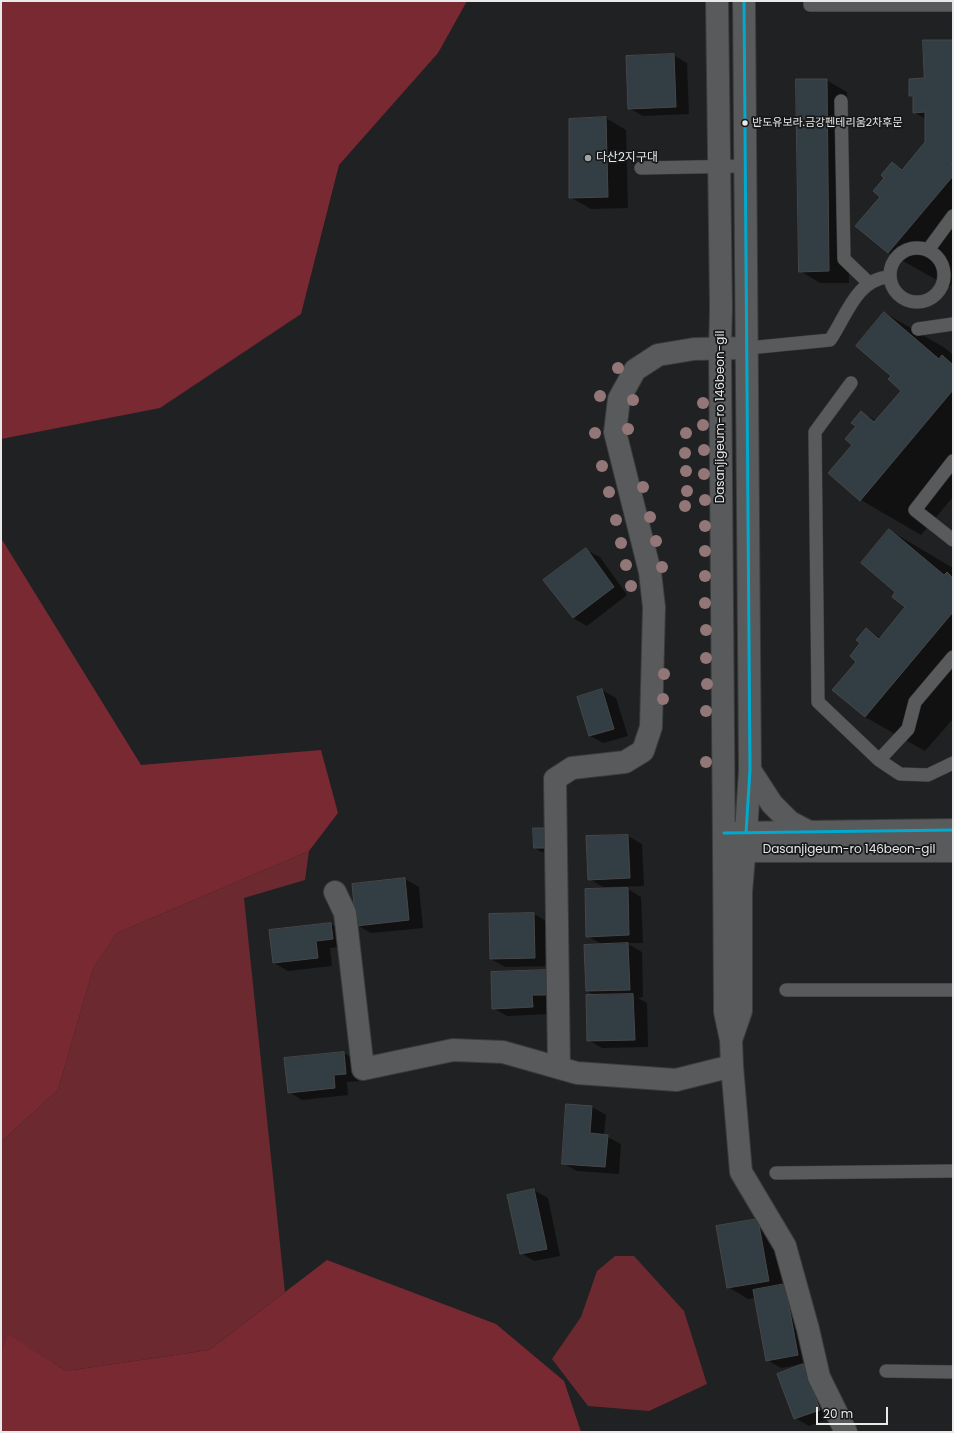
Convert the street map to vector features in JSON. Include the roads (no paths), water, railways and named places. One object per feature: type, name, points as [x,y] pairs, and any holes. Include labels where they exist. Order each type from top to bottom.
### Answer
[{"type":"street","name":"Dasanjigeum-ro 146beon-gil","points":[[717,1],[721,309],[724,1012],[731,1040]]},
{"type":"street","name":"Dasanjigeum-ro 146beon-gil","points":[[731,1040],[741,1011],[741,892],[746,841],[750,770],[748,348],[744,1]]},
{"type":"street","points":[[559,1068],[555,779],[572,768],[625,762],[643,751],[651,727],[654,607],[650,572],[615,432],[619,399],[636,370],[658,355],[694,349],[748,348]]},
{"type":"street","points":[[750,770],[772,804],[790,822],[811,833]]},
{"type":"street","name":"Dasanjigeum-ro 146beon-gil","points":[[724,842],[746,841],[811,833],[953,830]]},
{"type":"street","name":"Dasanjigeum-ro 146beon-gil","points":[[746,841],[953,851]]},
{"type":"street","points":[[335,892],[345,913],[363,1069],[453,1050],[503,1052],[577,1073],[676,1080],[711,1073],[732,1066]]},
{"type":"street","points":[[731,1040],[741,1172],[785,1246],[808,1328],[819,1377],[846,1432]]},
{"type":"lane","points":[[810,1],[810,5],[953,5]]},
{"type":"lane","points":[[841,101],[844,259],[869,283]]},
{"type":"lane","points":[[641,168],[746,166]]},
{"type":"lane","points":[[928,250],[953,216]]},
{"type":"lane","points":[[914,248],[928,250],[939,259],[949,272],[942,287],[932,297],[919,302],[905,300],[894,291],[889,277],[892,263],[901,252],[914,248]]},
{"type":"lane","points":[[748,348],[830,340],[856,296],[869,283],[881,278],[889,277]]},
{"type":"lane","points":[[918,329],[953,324]]},
{"type":"lane","points":[[851,383],[815,432],[818,702],[879,760],[900,774],[928,775],[953,763]]},
{"type":"lane","points":[[953,461],[915,510],[953,540]]},
{"type":"lane","points":[[879,760],[908,729],[915,702],[953,657]]},
{"type":"lane","points":[[786,990],[953,990]]},
{"type":"lane","points":[[776,1173],[953,1171]]},
{"type":"lane","points":[[886,1371],[953,1372]]},
{"type":"place","name":"반도유보라.금강펜테리움2차후문","points":[[745,123]]},
{"type":"place","name":"다산2지구대","points":[[588,158]]}]
